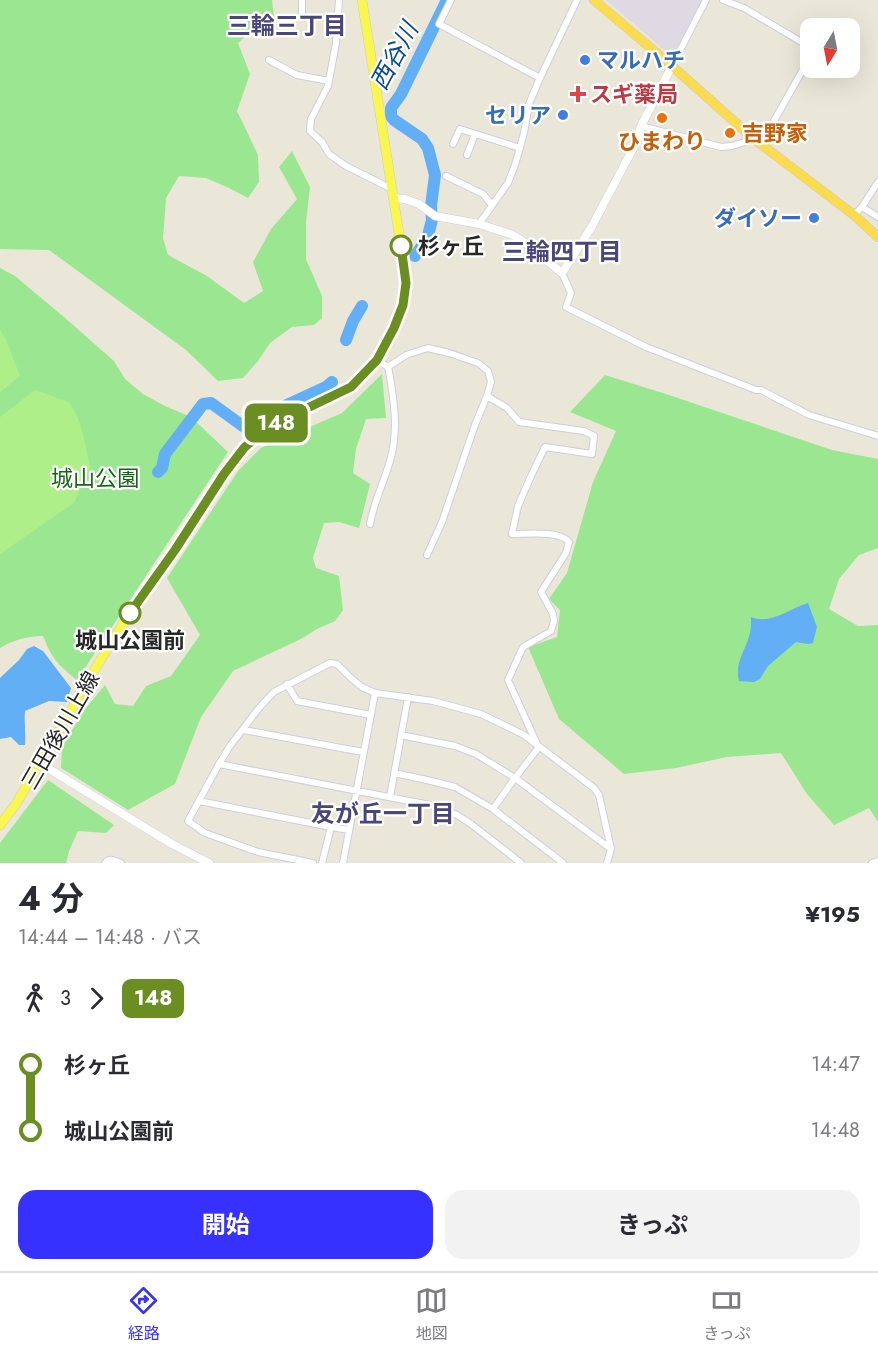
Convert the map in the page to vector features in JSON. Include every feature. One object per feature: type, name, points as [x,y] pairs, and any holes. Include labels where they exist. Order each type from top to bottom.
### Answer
[{"type":"highway","points":[[594,0],[758,141],[854,215],[878,237]]},
{"type":"main road","name":"三田後川上線","points":[[0,825],[41,764],[130,613],[244,448],[266,428],[351,387],[377,360],[394,328],[403,305],[406,283],[362,0]]},
{"type":"street","points":[[302,0],[302,17]]},
{"type":"street","points":[[339,0],[336,43],[328,86],[311,119],[310,131],[322,142],[329,154],[393,194],[419,204],[435,216],[479,224],[519,238],[562,273],[571,292],[566,307],[617,334],[686,364],[761,390],[809,415],[878,436]]},
{"type":"street","points":[[451,0],[440,24],[540,78]]},
{"type":"street","points":[[479,224],[508,183],[520,148],[529,104],[577,0]]},
{"type":"street","points":[[562,273],[591,228],[637,141],[641,126],[706,0]]},
{"type":"street","points":[[723,0],[744,8],[800,41]]},
{"type":"street","points":[[269,60],[297,75],[329,81]]},
{"type":"street","points":[[641,126],[721,147],[758,141],[800,73]]},
{"type":"street","points":[[453,144],[460,129],[520,148]]},
{"type":"street","points":[[467,155],[476,134]]},
{"type":"street","points":[[446,177],[483,194],[492,205]]},
{"type":"street","points":[[854,215],[878,182]]},
{"type":"street","points":[[862,207],[878,217]]},
{"type":"street","points":[[388,367],[406,355],[428,348],[478,363],[488,371],[491,382],[442,522],[427,555]]},
{"type":"street","points":[[370,524],[373,507],[391,460],[394,436],[393,390],[388,367],[377,360]]},
{"type":"street","points":[[487,396],[507,408],[519,422],[584,430],[594,436],[592,454],[546,447],[518,506],[512,534],[549,534],[561,536],[569,542],[566,553],[541,592],[553,614],[552,631],[523,647],[508,680],[538,747]]},
{"type":"street","points":[[313,863],[258,852],[205,833],[188,821],[230,746],[259,708],[274,692],[287,684],[335,662],[351,679],[375,693],[433,701],[481,714],[524,735],[594,788],[599,795],[611,849],[607,863]]},
{"type":"street","points":[[287,684],[297,701],[370,715]]},
{"type":"street","points":[[344,863],[375,693]]},
{"type":"street","points":[[390,797],[408,697]]},
{"type":"street","points":[[244,730],[363,752]]},
{"type":"street","points":[[401,735],[455,746],[476,753],[515,778],[611,849]]},
{"type":"street","points":[[493,809],[538,747]]},
{"type":"street","points":[[41,764],[171,844],[208,863]]},
{"type":"street","points":[[219,764],[435,806],[471,824],[521,863]]},
{"type":"street","points":[[394,773],[455,787],[493,809],[563,863]]},
{"type":"street","points":[[199,801],[349,830]]},
{"type":"street","points":[[322,863],[330,827]]},
{"type":"street","points":[[105,863],[111,859],[121,863]]},
{"type":"street","points":[[872,863],[878,861]]},
{"type":"shaded area","points":[[606,0],[702,0],[673,57]]},
{"type":"green space","points":[[0,0],[272,0],[275,26],[254,29],[238,43],[250,74],[237,111],[258,155],[259,182],[248,198],[206,178],[179,176],[166,198],[163,238],[168,255],[207,276],[244,303],[263,291],[253,262],[271,229],[297,199],[279,167],[292,151],[310,187],[306,222],[306,259],[322,296],[322,318],[314,325],[292,327],[270,343],[243,378],[218,381],[186,350],[49,250],[0,249]]},
{"type":"green space","name":"城山公園","points":[[0,268],[15,276],[114,361],[125,379],[143,394],[191,417],[228,452],[77,680],[56,661],[43,636],[21,639],[0,648]]},
{"type":"green space","points":[[0,330],[20,376],[0,392]]},
{"type":"green space","points":[[382,374],[386,418],[366,419],[356,449],[353,473],[370,484],[359,528],[339,522],[324,523],[313,558],[316,568],[339,576],[343,610],[335,621],[233,671],[201,717],[175,784],[128,810],[61,768],[62,746],[85,709],[105,685],[115,704],[133,706],[146,686],[171,676],[200,635],[167,578],[238,471],[261,448],[342,413]]},
{"type":"green space","points":[[605,375],[832,450],[878,459],[878,548],[859,555],[839,579],[829,609],[858,626],[878,625],[878,822],[869,808],[834,825],[807,794],[781,753],[727,757],[676,768],[624,774],[559,719],[528,647],[557,637],[560,610],[549,599],[567,573],[593,482],[616,431],[570,412]]},
{"type":"green space","points":[[35,390],[69,402],[78,418],[90,468],[74,503],[0,554],[0,417]]},
{"type":"green space","points":[[48,780],[114,825],[106,833],[78,831],[66,863],[0,863],[0,843]]},
{"type":"water","points":[[808,603],[817,627],[813,643],[796,642],[768,666],[760,679],[754,682],[739,681],[738,668],[750,633],[751,617],[773,618]]},
{"type":"water","points":[[34,646],[43,651],[71,688],[67,702],[49,701],[25,711],[25,745],[19,745],[11,737],[0,739],[0,678],[27,649]]},
{"type":"waterway","name":"西谷川","points":[[415,256],[427,239],[432,220],[431,206],[435,175],[428,148],[422,139],[394,120],[391,116],[391,108],[401,94],[447,0]]},
{"type":"waterway","name":"西谷川","points":[[346,340],[362,306]]},
{"type":"waterway","name":"西谷川","points":[[158,472],[162,468],[165,454],[203,404],[211,403],[247,429],[332,382]]},
{"type":"bus line","name":"148","points":[[130,613],[244,448],[266,428],[351,387],[377,360],[403,305],[406,283],[401,246]]},
{"type":"place","name":"マルハチ","points":[[585,60]]},
{"type":"place","name":"スギ薬局","points":[[578,94]]},
{"type":"place","name":"セリア","points":[[563,115]]},
{"type":"place","name":"ひまわり","points":[[662,118]]},
{"type":"place","name":"吉野家","points":[[730,133]]},
{"type":"place","name":"ダイソー","points":[[814,218]]},
{"type":"place","name":"杉ヶ丘","points":[[401,246]]},
{"type":"place","name":"城山公園前","points":[[130,613]]},
{"type":"district","name":"三輪三丁目","points":[[287,25]]},
{"type":"district","name":"三輪四丁目","points":[[562,251]]},
{"type":"district","name":"友が丘一丁目","points":[[383,813]]}]
